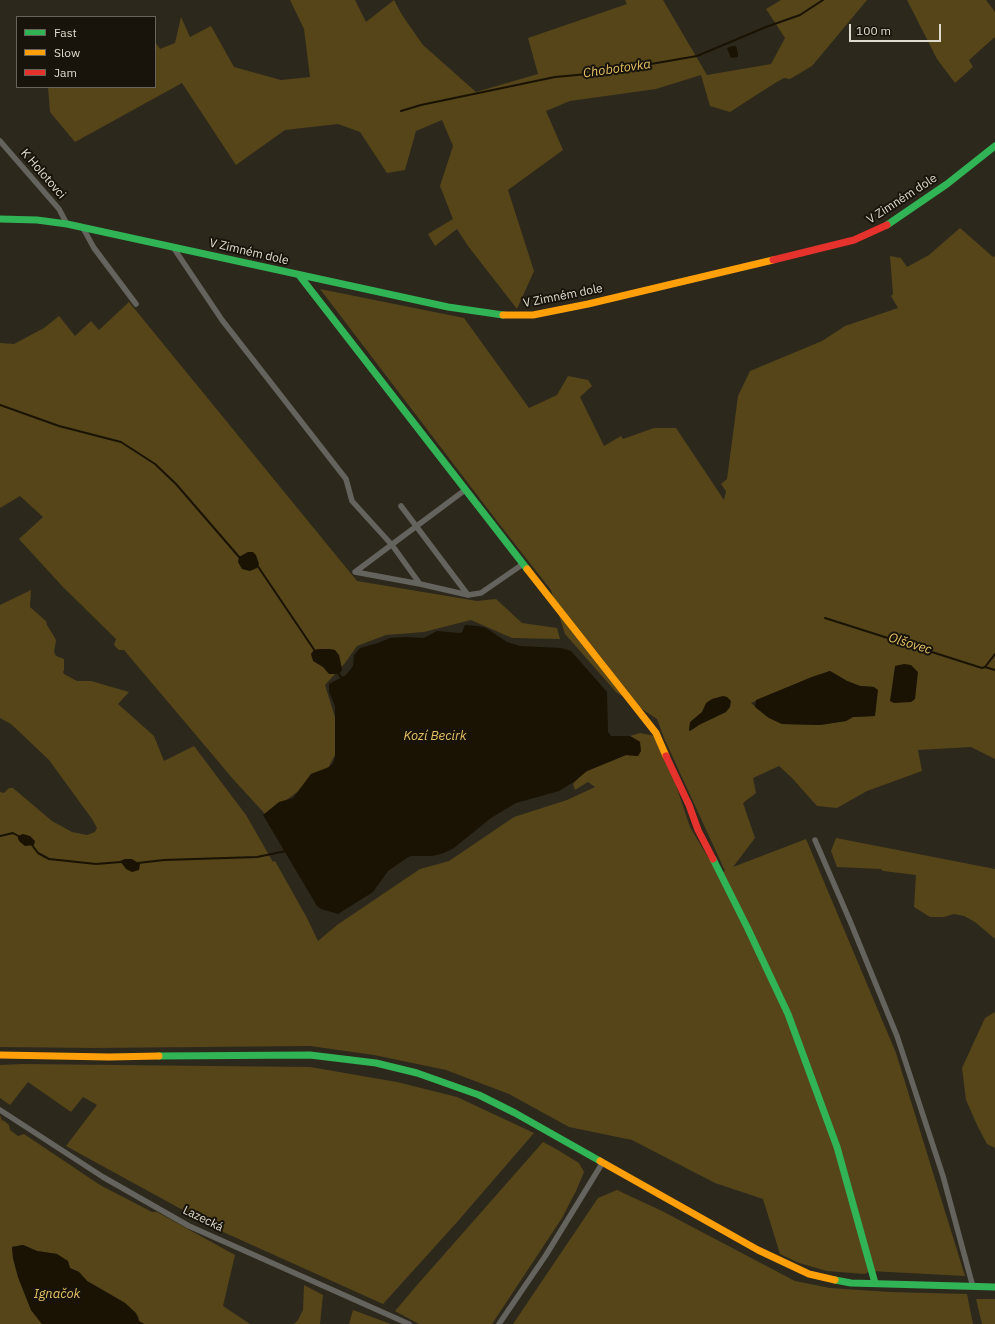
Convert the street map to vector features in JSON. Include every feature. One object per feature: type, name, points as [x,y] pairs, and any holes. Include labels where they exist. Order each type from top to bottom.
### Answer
[{"type":"street","name":"K Holotovci","points":[[0,141],[59,209],[67,224]]},
{"type":"street","name":"V Zimném dole","points":[[0,219],[37,220],[67,224],[458,309],[498,315],[533,315],[588,304],[854,240],[885,227],[948,184],[995,146]]},
{"type":"street","points":[[83,228],[94,248],[136,304]]},
{"type":"street","points":[[173,247],[222,320],[346,479],[352,501],[392,545],[420,584]]},
{"type":"street","points":[[299,275],[465,490],[656,733],[689,805],[698,830],[748,929],[788,1014],[837,1148],[875,1283]]},
{"type":"street","points":[[465,490],[355,572],[420,584],[468,595],[481,593],[523,564]]},
{"type":"street","points":[[401,506],[468,595]]},
{"type":"street","points":[[815,840],[897,1036],[942,1176],[973,1287]]},
{"type":"street","points":[[0,1055],[109,1057],[310,1055],[376,1063],[417,1073],[479,1095],[515,1113],[784,1263],[826,1279],[851,1283],[995,1287]]},
{"type":"street","name":"Lazecká","points":[[0,1110],[103,1177],[190,1226],[409,1324]]},
{"type":"street","points":[[499,1324],[546,1255],[603,1162]]},
{"type":"shaded area","points":[[290,0],[355,0],[366,22],[394,0],[402,15],[423,45],[476,92],[538,74],[528,38],[627,4],[625,0],[663,0],[707,75],[771,64],[785,38],[766,9],[781,0],[867,0],[812,66],[790,79],[784,78],[775,83],[730,112],[710,106],[701,75],[656,89],[570,101],[546,111],[563,150],[508,190],[534,271],[517,309],[468,246],[457,229],[435,246],[428,234],[453,219],[440,186],[453,146],[442,120],[416,131],[405,170],[387,173],[360,132],[338,124],[285,130],[236,165],[182,83],[75,142],[50,112],[48,88],[156,88],[156,43],[160,49],[175,43],[181,17],[190,37],[211,26],[234,67],[281,80],[310,77],[304,29]]},
{"type":"shaded area","points":[[907,0],[986,0],[995,12],[995,37],[969,60],[973,67],[955,83],[937,59]]},
{"type":"shaded area","points":[[960,228],[993,257],[995,256],[995,759],[971,747],[918,750],[922,771],[867,791],[837,808],[817,806],[779,766],[753,778],[756,793],[743,803],[755,838],[733,867],[806,839],[896,1053],[965,1276],[870,1271],[865,1274],[827,1271],[799,1263],[780,1254],[763,1199],[715,1183],[632,1140],[569,1127],[509,1094],[446,1070],[374,1055],[310,1046],[94,1048],[0,1047],[0,792],[4,793],[9,788],[13,788],[52,821],[72,832],[87,835],[95,832],[97,828],[49,760],[11,724],[0,718],[0,605],[31,590],[30,607],[46,621],[55,638],[56,641],[54,652],[56,656],[64,659],[64,674],[77,681],[91,681],[129,692],[118,704],[154,736],[164,761],[194,746],[246,815],[273,862],[275,861],[307,918],[318,941],[337,925],[420,869],[449,861],[514,817],[567,800],[595,787],[588,782],[575,790],[573,784],[582,774],[587,771],[626,755],[638,756],[640,742],[630,736],[640,733],[655,736],[672,773],[690,827],[718,874],[725,871],[664,738],[657,719],[616,692],[565,634],[551,590],[320,289],[464,318],[529,408],[557,395],[568,376],[588,380],[592,386],[580,397],[604,446],[621,436],[623,439],[654,428],[676,428],[724,500],[726,491],[721,484],[727,479],[738,396],[750,371],[822,341],[845,326],[898,308],[891,296],[893,294],[890,256],[901,258],[907,267],[929,255]],"holes":[[[830,671],[847,681],[860,686],[874,687],[875,716],[853,717],[846,721],[820,725],[782,724],[766,716],[751,703]]]},
{"type":"shaded area","points":[[129,302],[357,581],[477,601],[496,599],[522,623],[557,628],[560,639],[512,638],[471,620],[424,632],[386,635],[357,646],[345,663],[325,685],[338,727],[336,753],[327,770],[266,815],[233,779],[124,650],[119,650],[114,645],[116,639],[63,587],[19,539],[43,517],[20,496],[0,508],[0,343],[14,344],[44,328],[59,316],[75,336],[91,321],[99,330]]},
{"type":"shaded area","points":[[836,838],[995,869],[995,939],[975,922],[964,916],[954,914],[944,917],[930,917],[914,907],[916,875],[883,871],[881,869],[837,867],[831,851]]},
{"type":"shaded area","points":[[995,1012],[995,1148],[987,1144],[966,1100],[962,1068],[985,1018]]},
{"type":"shaded area","points":[[0,1065],[310,1067],[397,1082],[457,1097],[534,1133],[458,1221],[383,1304],[221,1231],[66,1146],[97,1105],[83,1097],[71,1112],[28,1082],[10,1105],[0,1098]]},
{"type":"shaded area","points":[[0,1115],[2,1121],[3,1120],[9,1125],[10,1130],[18,1136],[24,1134],[100,1185],[152,1212],[157,1212],[235,1255],[223,1306],[250,1324],[144,1324],[139,1321],[138,1316],[125,1303],[87,1281],[79,1272],[70,1268],[57,1254],[37,1251],[23,1245],[12,1247],[13,1258],[18,1277],[31,1310],[42,1324],[0,1324]]},
{"type":"shaded area","points":[[543,1142],[579,1163],[584,1172],[562,1218],[492,1324],[419,1324],[395,1311],[418,1284]]},
{"type":"shaded area","points":[[617,1190],[662,1211],[795,1281],[830,1288],[890,1292],[967,1294],[973,1324],[513,1324],[598,1198]]},
{"type":"shaded area","points":[[304,1285],[323,1295],[320,1324],[294,1324],[298,1320],[303,1310]]},
{"type":"shaded area","points":[[976,1299],[995,1299],[995,1324],[982,1324]]},
{"type":"shaded area","points":[[353,1310],[391,1324],[349,1324]]},
{"type":"water","points":[[736,46],[738,57],[731,58],[727,48]]},
{"type":"water","points":[[248,552],[253,552],[256,555],[259,564],[257,568],[250,571],[242,569],[238,562],[239,557]]},
{"type":"water","name":"Kozí Becirk","points":[[465,625],[486,628],[507,642],[520,646],[561,648],[571,651],[607,692],[608,732],[611,736],[630,736],[640,742],[641,751],[638,756],[626,755],[587,771],[559,791],[516,803],[491,818],[454,848],[444,853],[433,856],[411,856],[407,858],[388,871],[373,892],[338,914],[321,909],[317,906],[263,815],[279,802],[293,798],[311,774],[329,767],[333,763],[335,757],[335,706],[329,692],[329,684],[346,675],[353,666],[354,655],[360,648],[390,638],[424,638],[437,631],[460,633]]},
{"type":"water","points":[[314,650],[335,650],[339,655],[342,669],[341,672],[329,674],[323,667],[313,661],[311,654]]},
{"type":"water","points":[[904,664],[911,665],[918,672],[915,699],[911,702],[894,703],[890,701],[895,666]]},
{"type":"water","points":[[830,671],[847,681],[860,686],[874,687],[878,690],[875,716],[853,717],[846,721],[820,725],[782,724],[769,718],[755,707],[756,700]]},
{"type":"water","points":[[723,696],[727,697],[731,701],[730,707],[726,712],[690,731],[690,722],[702,712],[706,703],[712,699]]},
{"type":"water","points":[[23,834],[30,836],[35,841],[34,845],[25,846],[20,842],[18,836]]},
{"type":"water","points":[[132,859],[140,864],[139,870],[132,872],[126,869],[120,861]]},
{"type":"water","name":"Ignačok","points":[[23,1245],[37,1251],[57,1254],[68,1261],[70,1268],[79,1272],[87,1281],[125,1303],[136,1313],[139,1321],[144,1324],[42,1324],[31,1310],[18,1277],[13,1258],[12,1247]]},
{"type":"waterway","name":"Chobotovka","points":[[401,111],[421,105],[555,77],[599,73],[697,56],[766,27],[800,15],[823,0]]},
{"type":"waterway","points":[[0,405],[59,426],[121,442],[155,464],[176,484],[240,558]]},
{"type":"waterway","points":[[257,565],[315,651]]},
{"type":"waterway","name":"Olšovec","points":[[825,618],[982,668],[985,667],[995,670]]},
{"type":"waterway","points":[[985,667],[995,654]]},
{"type":"waterway","points":[[337,672],[343,679]]},
{"type":"waterway","points":[[0,836],[13,833],[20,837]]},
{"type":"waterway","points":[[32,845],[38,853],[49,859],[96,864],[121,862]]},
{"type":"waterway","points":[[138,863],[164,860],[257,857],[286,851]]},
{"type":"traffic: fast","points":[[887,225],[947,184],[995,146]]},
{"type":"traffic: fast","points":[[0,219],[37,220],[67,224],[448,307],[503,315]]},
{"type":"traffic: fast","points":[[299,275],[527,569]]},
{"type":"traffic: fast","points":[[713,859],[788,1014],[837,1147],[875,1283]]},
{"type":"traffic: fast","points":[[159,1056],[310,1055],[376,1063],[417,1073],[479,1095],[515,1113],[600,1161]]},
{"type":"traffic: fast","points":[[835,1280],[851,1283],[995,1287]]},
{"type":"traffic: slow","points":[[503,315],[533,315],[588,304],[773,260]]},
{"type":"traffic: slow","points":[[527,569],[656,733],[666,756]]},
{"type":"traffic: slow","points":[[0,1055],[109,1057],[159,1056]]},
{"type":"traffic: slow","points":[[600,1161],[758,1250],[809,1274],[835,1280]]},
{"type":"traffic: jam","points":[[773,260],[854,240],[887,225]]},
{"type":"traffic: jam","points":[[666,756],[689,805],[698,830],[713,859]]}]
